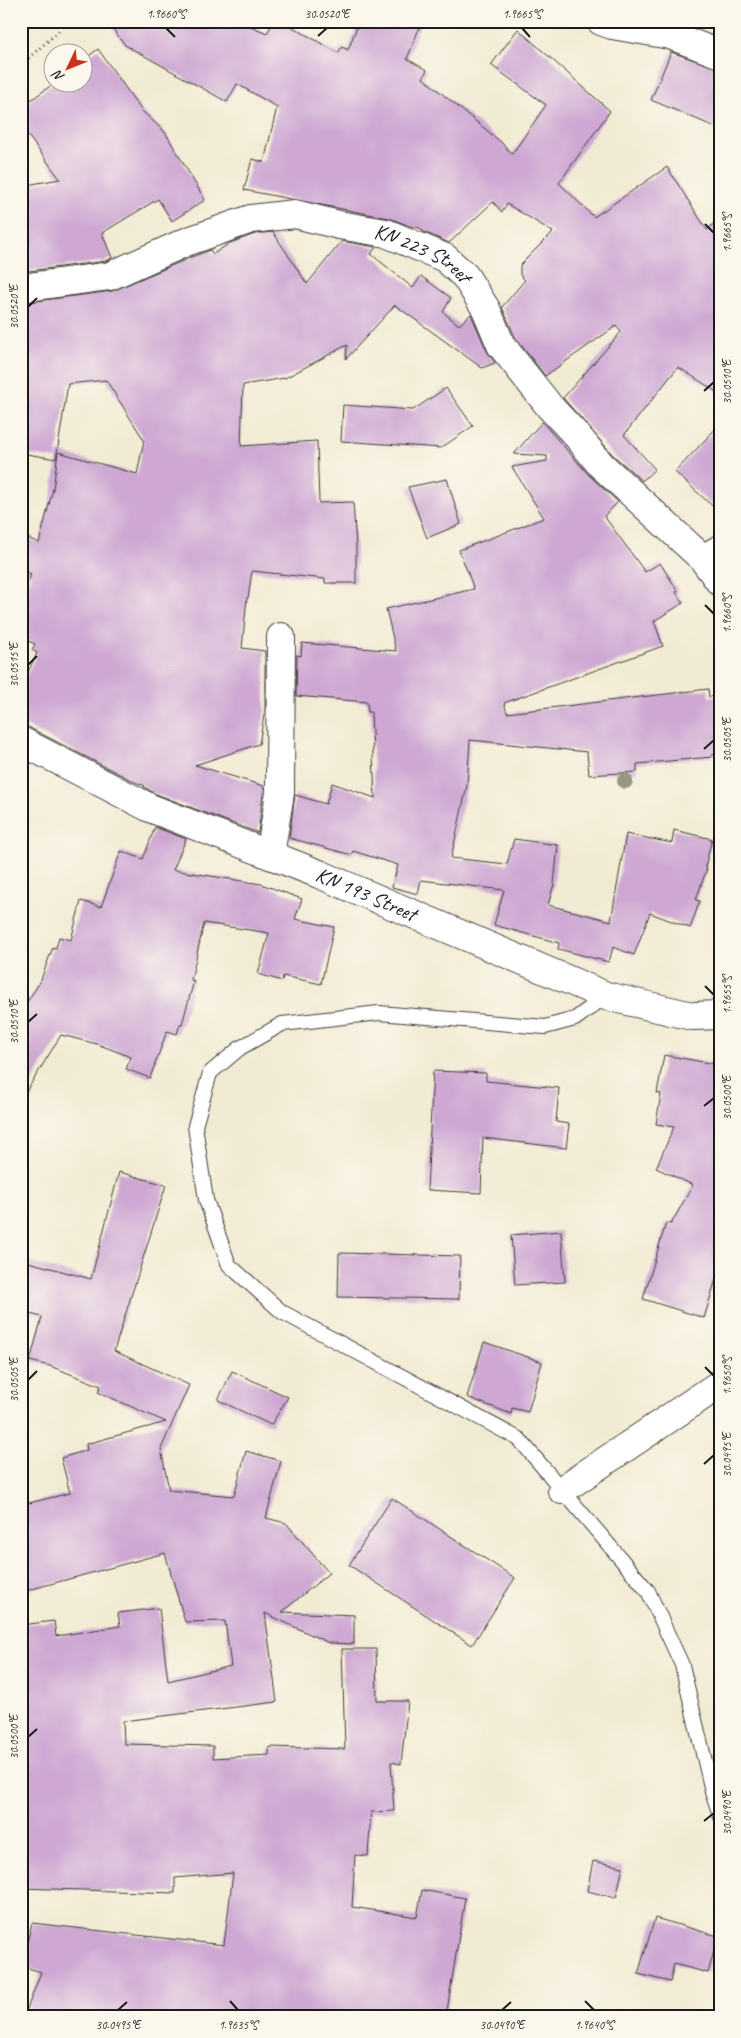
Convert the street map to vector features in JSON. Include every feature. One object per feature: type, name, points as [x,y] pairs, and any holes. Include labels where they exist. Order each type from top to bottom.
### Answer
[{"type":"street","points":[[601,21],[612,25],[670,35],[720,54]]},
{"type":"street","name":"KN 223 Street","points":[[21,288],[110,276],[194,239],[251,219],[295,214],[339,225],[386,233],[444,258],[465,276],[486,309],[501,345],[550,407],[601,465],[711,554],[720,582]]},
{"type":"street","points":[[270,855],[280,792],[281,637]]},
{"type":"street","name":"KN 193 Street","points":[[22,743],[150,808],[270,855],[606,996],[692,1016],[720,1015]]},
{"type":"street","points":[[562,1490],[720,1384]]},
{"type":"lane","points":[[606,996],[575,1019],[546,1027],[379,1013],[282,1024],[240,1048],[210,1072],[195,1126],[206,1200],[229,1265],[282,1312],[519,1439],[648,1591],[682,1665],[712,1791],[720,1815]]},
{"type":"path","points":[[21,65],[60,30]]},
{"type":"building","points":[[107,21],[238,21],[267,33],[274,21],[282,21],[338,53],[342,47],[348,50],[359,21],[422,21],[407,59],[427,70],[423,78],[501,142],[512,154],[546,105],[491,65],[518,29],[610,111],[559,183],[594,217],[667,167],[707,230],[720,218],[720,394],[678,367],[624,435],[655,469],[642,481],[612,454],[563,398],[621,332],[616,326],[545,376],[515,337],[502,307],[525,280],[520,275],[520,265],[553,232],[507,204],[502,212],[493,202],[449,243],[424,232],[420,228],[389,218],[244,190],[252,159],[264,162],[277,107],[237,84],[227,102],[125,45]]},
{"type":"building","points":[[98,49],[142,111],[165,132],[205,200],[172,221],[158,199],[102,233],[112,258],[106,261],[21,272],[21,186],[60,179],[21,126],[21,107],[42,92],[92,92],[92,54]]},
{"type":"building","points":[[671,52],[720,69],[720,129],[651,100]]},
{"type":"building","points":[[273,232],[307,284],[342,241],[376,247],[371,254],[413,288],[421,276],[451,298],[443,312],[459,325],[471,314],[487,351],[495,363],[482,368],[395,305],[346,359],[347,345],[285,378],[243,385],[241,446],[317,441],[319,503],[353,502],[356,546],[356,583],[325,583],[325,579],[252,571],[242,648],[265,651],[265,710],[259,744],[195,765],[264,786],[258,833],[156,794],[145,786],[28,727],[21,726],[21,687],[37,653],[32,650],[35,644],[21,638],[21,603],[31,574],[21,569],[21,535],[39,543],[53,489],[58,452],[137,474],[144,440],[106,380],[68,384],[56,459],[21,453],[21,303],[112,291],[210,250],[213,254],[230,243],[255,234]]},
{"type":"building","points":[[446,388],[473,426],[441,448],[341,441],[343,405],[413,410]]},
{"type":"building","points":[[542,422],[589,475],[618,502],[604,516],[645,572],[660,563],[678,591],[676,592],[683,603],[654,621],[663,646],[504,703],[507,713],[708,689],[709,697],[720,695],[720,754],[711,755],[712,757],[637,764],[637,772],[589,775],[587,752],[470,740],[467,786],[451,858],[507,864],[514,839],[558,845],[554,884],[548,905],[611,921],[626,834],[672,843],[674,830],[712,839],[705,867],[707,868],[696,900],[700,901],[690,928],[650,913],[634,955],[613,947],[609,962],[558,949],[559,943],[494,925],[504,890],[421,880],[418,894],[392,887],[398,865],[353,851],[352,855],[289,838],[295,795],[326,804],[332,783],[375,798],[371,712],[368,712],[367,702],[296,696],[297,655],[301,656],[302,643],[396,651],[386,609],[474,589],[459,550],[544,518],[512,467],[547,461],[547,456],[514,454]]},
{"type":"building","points":[[720,424],[720,513],[675,472]]},
{"type":"building","points":[[447,479],[461,524],[427,538],[408,487]]},
{"type":"building","points":[[155,827],[186,839],[173,870],[261,884],[302,899],[295,919],[334,927],[321,984],[283,976],[282,981],[258,974],[269,933],[204,923],[191,980],[194,981],[182,1024],[180,1024],[177,1034],[167,1031],[150,1078],[126,1069],[131,1057],[97,1044],[61,1035],[21,1100],[21,1011],[40,982],[53,947],[56,948],[59,937],[71,940],[81,901],[101,907],[121,851],[143,859]]},
{"type":"building","points":[[664,1055],[720,1065],[720,1266],[704,1318],[643,1299],[666,1223],[671,1224],[693,1185],[656,1168],[674,1127],[656,1124],[661,1094],[657,1093]]},
{"type":"building","points":[[433,1071],[486,1073],[486,1081],[559,1088],[556,1122],[569,1124],[566,1148],[483,1138],[481,1193],[427,1190]]},
{"type":"building","points":[[119,1172],[166,1185],[114,1351],[189,1385],[161,1449],[169,1490],[234,1496],[246,1451],[281,1461],[266,1518],[286,1523],[329,1573],[282,1612],[354,1615],[354,1644],[329,1643],[265,1613],[277,1702],[123,1721],[124,1744],[213,1746],[213,1758],[269,1755],[269,1747],[345,1749],[342,1649],[376,1649],[377,1701],[408,1701],[401,1764],[391,1762],[394,1811],[371,1812],[368,1856],[355,1855],[352,1907],[417,1917],[422,1890],[465,1898],[446,2017],[24,2017],[41,1972],[21,1966],[32,1923],[224,1945],[233,1873],[175,1878],[175,1893],[21,1888],[21,1625],[54,1621],[56,1636],[120,1626],[118,1613],[159,1608],[168,1681],[231,1666],[225,1621],[185,1622],[165,1553],[21,1592],[21,1505],[70,1493],[61,1458],[87,1450],[86,1444],[166,1422],[98,1392],[101,1386],[50,1366],[30,1361],[42,1317],[21,1312],[21,1260],[91,1279]]},
{"type":"building","points":[[561,1231],[565,1282],[515,1285],[511,1235]]},
{"type":"building","points":[[339,1253],[460,1256],[459,1299],[338,1297]]},
{"type":"building","points":[[484,1342],[542,1362],[528,1412],[512,1408],[511,1414],[467,1397]]},
{"type":"building","points":[[232,1371],[288,1397],[271,1425],[218,1400]]},
{"type":"building","points":[[392,1498],[515,1578],[472,1645],[349,1565]]},
{"type":"building","points":[[593,1861],[623,1867],[616,1898],[587,1891]]},
{"type":"building","points":[[655,1918],[718,1936],[708,1973],[674,1964],[670,1982],[638,1974]]}]
